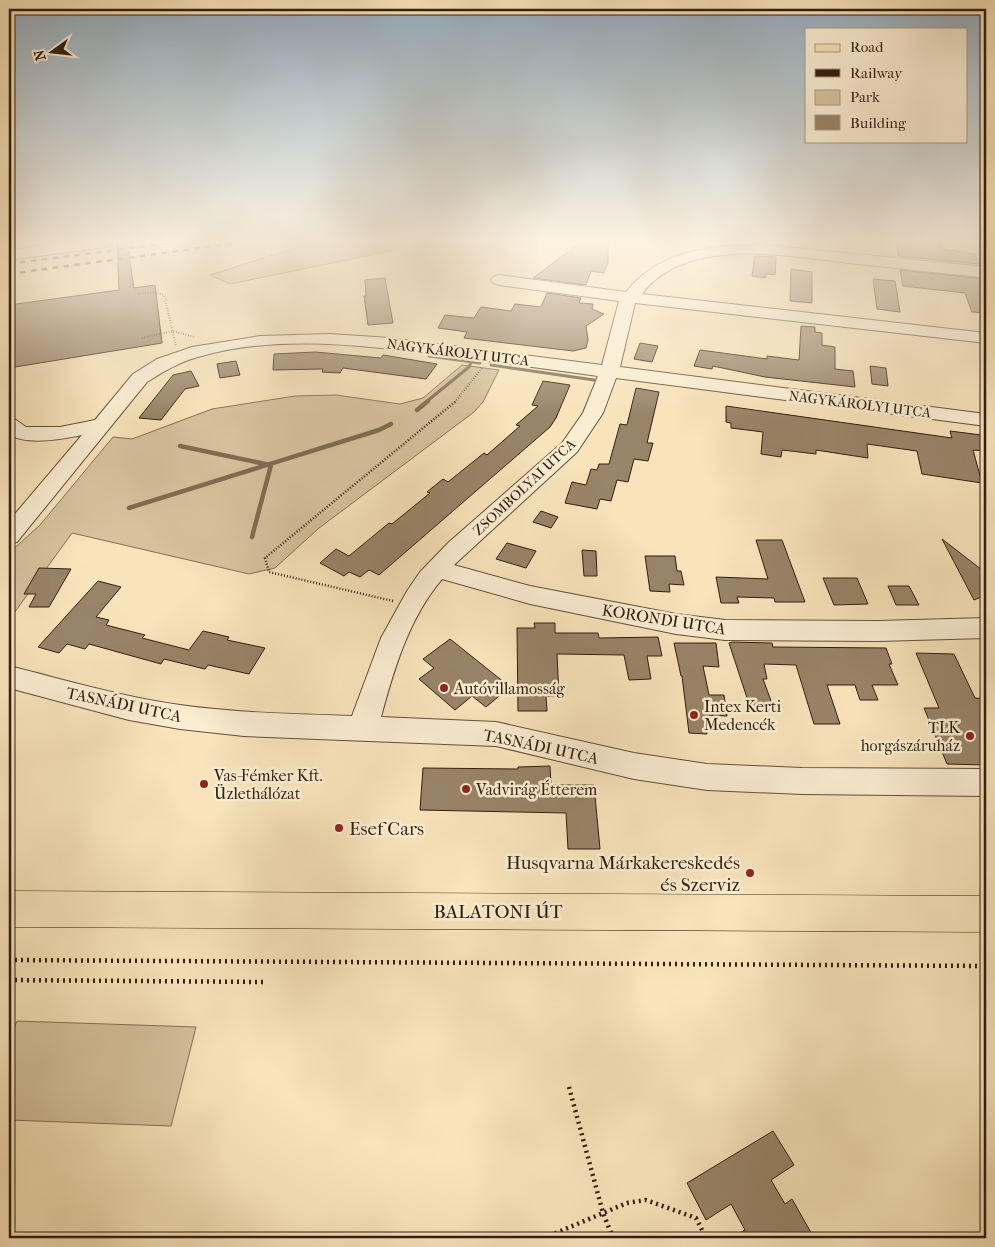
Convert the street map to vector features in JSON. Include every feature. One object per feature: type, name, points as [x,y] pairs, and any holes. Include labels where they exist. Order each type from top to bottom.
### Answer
[{"type":"main road","name":"BALATONI ÚT","points":[[9,910],[986,914]]},
{"type":"street","name":"ZSOMBOLYAI UTCA","points":[[363,728],[389,646],[411,605],[437,569],[573,444],[595,410],[629,300]]},
{"type":"street","points":[[655,300],[986,338]]},
{"type":"street","name":"NAGYKÁROLYI UTCA","points":[[9,536],[140,378],[163,362],[178,356],[266,341],[328,338],[390,342],[986,420]]},
{"type":"street","points":[[9,424],[21,433],[60,433],[103,424]]},
{"type":"street","name":"KORONDI UTCA","points":[[437,569],[530,595],[676,624],[725,630],[878,631],[986,628]]},
{"type":"street","name":"TASNÁDI UTCA","points":[[9,677],[129,708],[180,718],[244,724],[496,734],[634,766],[707,777],[811,781],[986,783]]},
{"type":"path","points":[[165,300],[178,356]]},
{"type":"path","points":[[142,338],[173,331]]},
{"type":"path","points":[[411,605],[269,572],[265,558],[454,404],[490,356]]},
{"type":"path","points":[[9,960],[986,966]]},
{"type":"path","points":[[9,980],[264,982]]},
{"type":"path","points":[[569,1088],[602,1213],[613,1238]]},
{"type":"path","points":[[544,1238],[626,1203],[646,1200],[696,1218],[706,1238]]},
{"type":"green space","points":[[462,365],[499,370],[483,402],[474,412],[319,528],[275,568],[249,574],[72,533],[9,620],[9,553],[40,525],[113,437],[132,439],[212,409],[295,396],[336,395],[400,404],[423,398]]},
{"type":"green space","points":[[17,1021],[196,1027],[171,1126],[9,1120],[9,1041]]},
{"type":"building","points":[[44,300],[157,300],[162,343],[9,368],[9,305]]},
{"type":"building","points":[[365,300],[389,300],[393,323],[368,325]]},
{"type":"building","points":[[544,300],[580,300],[579,303],[593,304],[592,309],[604,314],[586,326],[588,340],[586,348],[573,351],[464,338],[467,332],[438,328],[445,315],[474,318],[481,307],[511,311],[515,304],[541,307]]},
{"type":"building","points":[[812,300],[812,303],[790,301]]},
{"type":"building","points":[[876,300],[898,300],[900,312],[877,309]]},
{"type":"building","points":[[968,300],[986,300],[986,313],[972,312]]},
{"type":"building","points":[[801,326],[815,327],[815,332],[822,333],[822,345],[835,347],[835,369],[853,371],[855,387],[765,377],[713,366],[712,369],[694,366],[700,350],[767,359],[767,356],[799,360]]},
{"type":"building","points":[[640,343],[658,346],[652,362],[634,359]]},
{"type":"building","points":[[315,352],[381,358],[383,355],[437,364],[426,379],[343,368],[340,373],[322,372],[323,369],[273,370],[274,354]]},
{"type":"building","points":[[236,361],[240,375],[220,378],[217,364]]},
{"type":"building","points":[[870,366],[886,368],[888,386],[872,384]]},
{"type":"building","points":[[191,371],[199,386],[185,389],[161,420],[139,418],[173,375]]},
{"type":"building","points":[[543,381],[570,385],[556,418],[550,427],[379,575],[369,570],[360,577],[349,572],[344,576],[320,563],[336,549],[349,556],[430,493],[427,492],[443,479],[448,482],[484,453],[487,455],[520,426],[516,425],[538,406],[532,405]]},
{"type":"building","points":[[636,388],[659,392],[647,443],[653,443],[648,461],[634,459],[628,482],[617,480],[611,501],[600,499],[597,509],[565,503],[572,482],[586,485],[591,469],[597,470],[599,464],[609,464],[620,424],[627,425]]},
{"type":"building","points":[[726,406],[952,438],[950,431],[981,435],[985,451],[973,450],[982,483],[922,474],[917,451],[867,444],[868,458],[816,450],[816,454],[782,450],[781,457],[761,454],[763,432],[731,428],[731,423],[726,422]]},
{"type":"building","points":[[541,511],[558,517],[551,528],[533,522]]},
{"type":"building","points":[[942,539],[986,573],[986,595],[974,600]]},
{"type":"building","points":[[756,540],[782,540],[805,602],[775,602],[774,598],[737,597],[739,603],[721,603],[716,577],[768,579]]},
{"type":"building","points":[[507,543],[536,551],[526,568],[496,559]]},
{"type":"building","points":[[582,550],[596,551],[597,576],[584,576]]},
{"type":"building","points":[[645,556],[675,556],[677,571],[681,571],[684,585],[669,584],[670,592],[650,591]]},
{"type":"building","points":[[39,568],[71,569],[49,607],[29,607],[36,594],[24,594]]},
{"type":"building","points":[[823,578],[857,578],[868,604],[834,605]]},
{"type":"building","points":[[98,581],[121,587],[96,617],[109,620],[106,625],[145,635],[142,638],[189,650],[203,631],[229,637],[227,640],[265,648],[249,674],[208,665],[205,669],[164,659],[161,664],[89,644],[85,649],[67,644],[59,653],[38,647]]},
{"type":"building","points":[[888,586],[909,586],[919,605],[896,605]]},
{"type":"building","points":[[534,623],[555,623],[555,633],[598,633],[599,638],[658,637],[662,656],[647,656],[651,679],[629,680],[624,655],[557,654],[559,696],[546,696],[547,711],[518,711],[517,628],[535,628]]},
{"type":"building","points":[[450,639],[510,687],[486,707],[472,696],[455,710],[419,679],[434,668],[423,659]]},
{"type":"building","points":[[674,643],[716,643],[719,667],[703,666],[709,695],[724,695],[727,716],[704,715],[707,734],[689,733],[682,676]]},
{"type":"building","points":[[729,643],[772,643],[773,647],[886,648],[892,664],[889,664],[898,685],[872,685],[878,700],[860,700],[855,685],[827,685],[840,724],[814,724],[796,665],[764,664],[767,679],[763,679],[774,709],[751,710]]},
{"type":"building","points":[[916,653],[954,654],[975,698],[986,699],[986,765],[947,764],[924,708],[939,708]]},
{"type":"building","points":[[550,766],[551,785],[594,785],[600,849],[568,849],[566,813],[420,810],[423,768],[518,769],[518,767]]},
{"type":"building","points":[[773,1131],[794,1165],[771,1180],[785,1204],[792,1199],[814,1238],[732,1238],[745,1230],[731,1204],[706,1220],[687,1183]]},
{"type":"waterway","points":[[429,356],[480,363]]},
{"type":"waterway","points":[[426,402],[469,367],[471,362]]},
{"type":"waterway","points":[[491,365],[594,380]]},
{"type":"waterway","points":[[417,410],[428,401]]},
{"type":"waterway","points":[[268,465],[379,430],[391,424]]},
{"type":"waterway","points":[[180,446],[268,465]]},
{"type":"waterway","points":[[129,508],[268,465]]},
{"type":"waterway","points":[[252,537],[271,465]]},
{"type":"place","name":"Autóvillamosság","points":[[444,688]]},
{"type":"place","name":"Intex Kerti Medencék","points":[[694,715]]},
{"type":"place","name":"TLK horgászáruház","points":[[970,736]]},
{"type":"place","name":"Vas-Fémker Kft. Üzlethálózat","points":[[204,784]]},
{"type":"place","name":"Vadvirág Étterem","points":[[466,789]]},
{"type":"place","name":"Esef Cars","points":[[339,828]]},
{"type":"place","name":"Husqvarna Márkakereskedés és Szerviz","points":[[750,873]]}]
